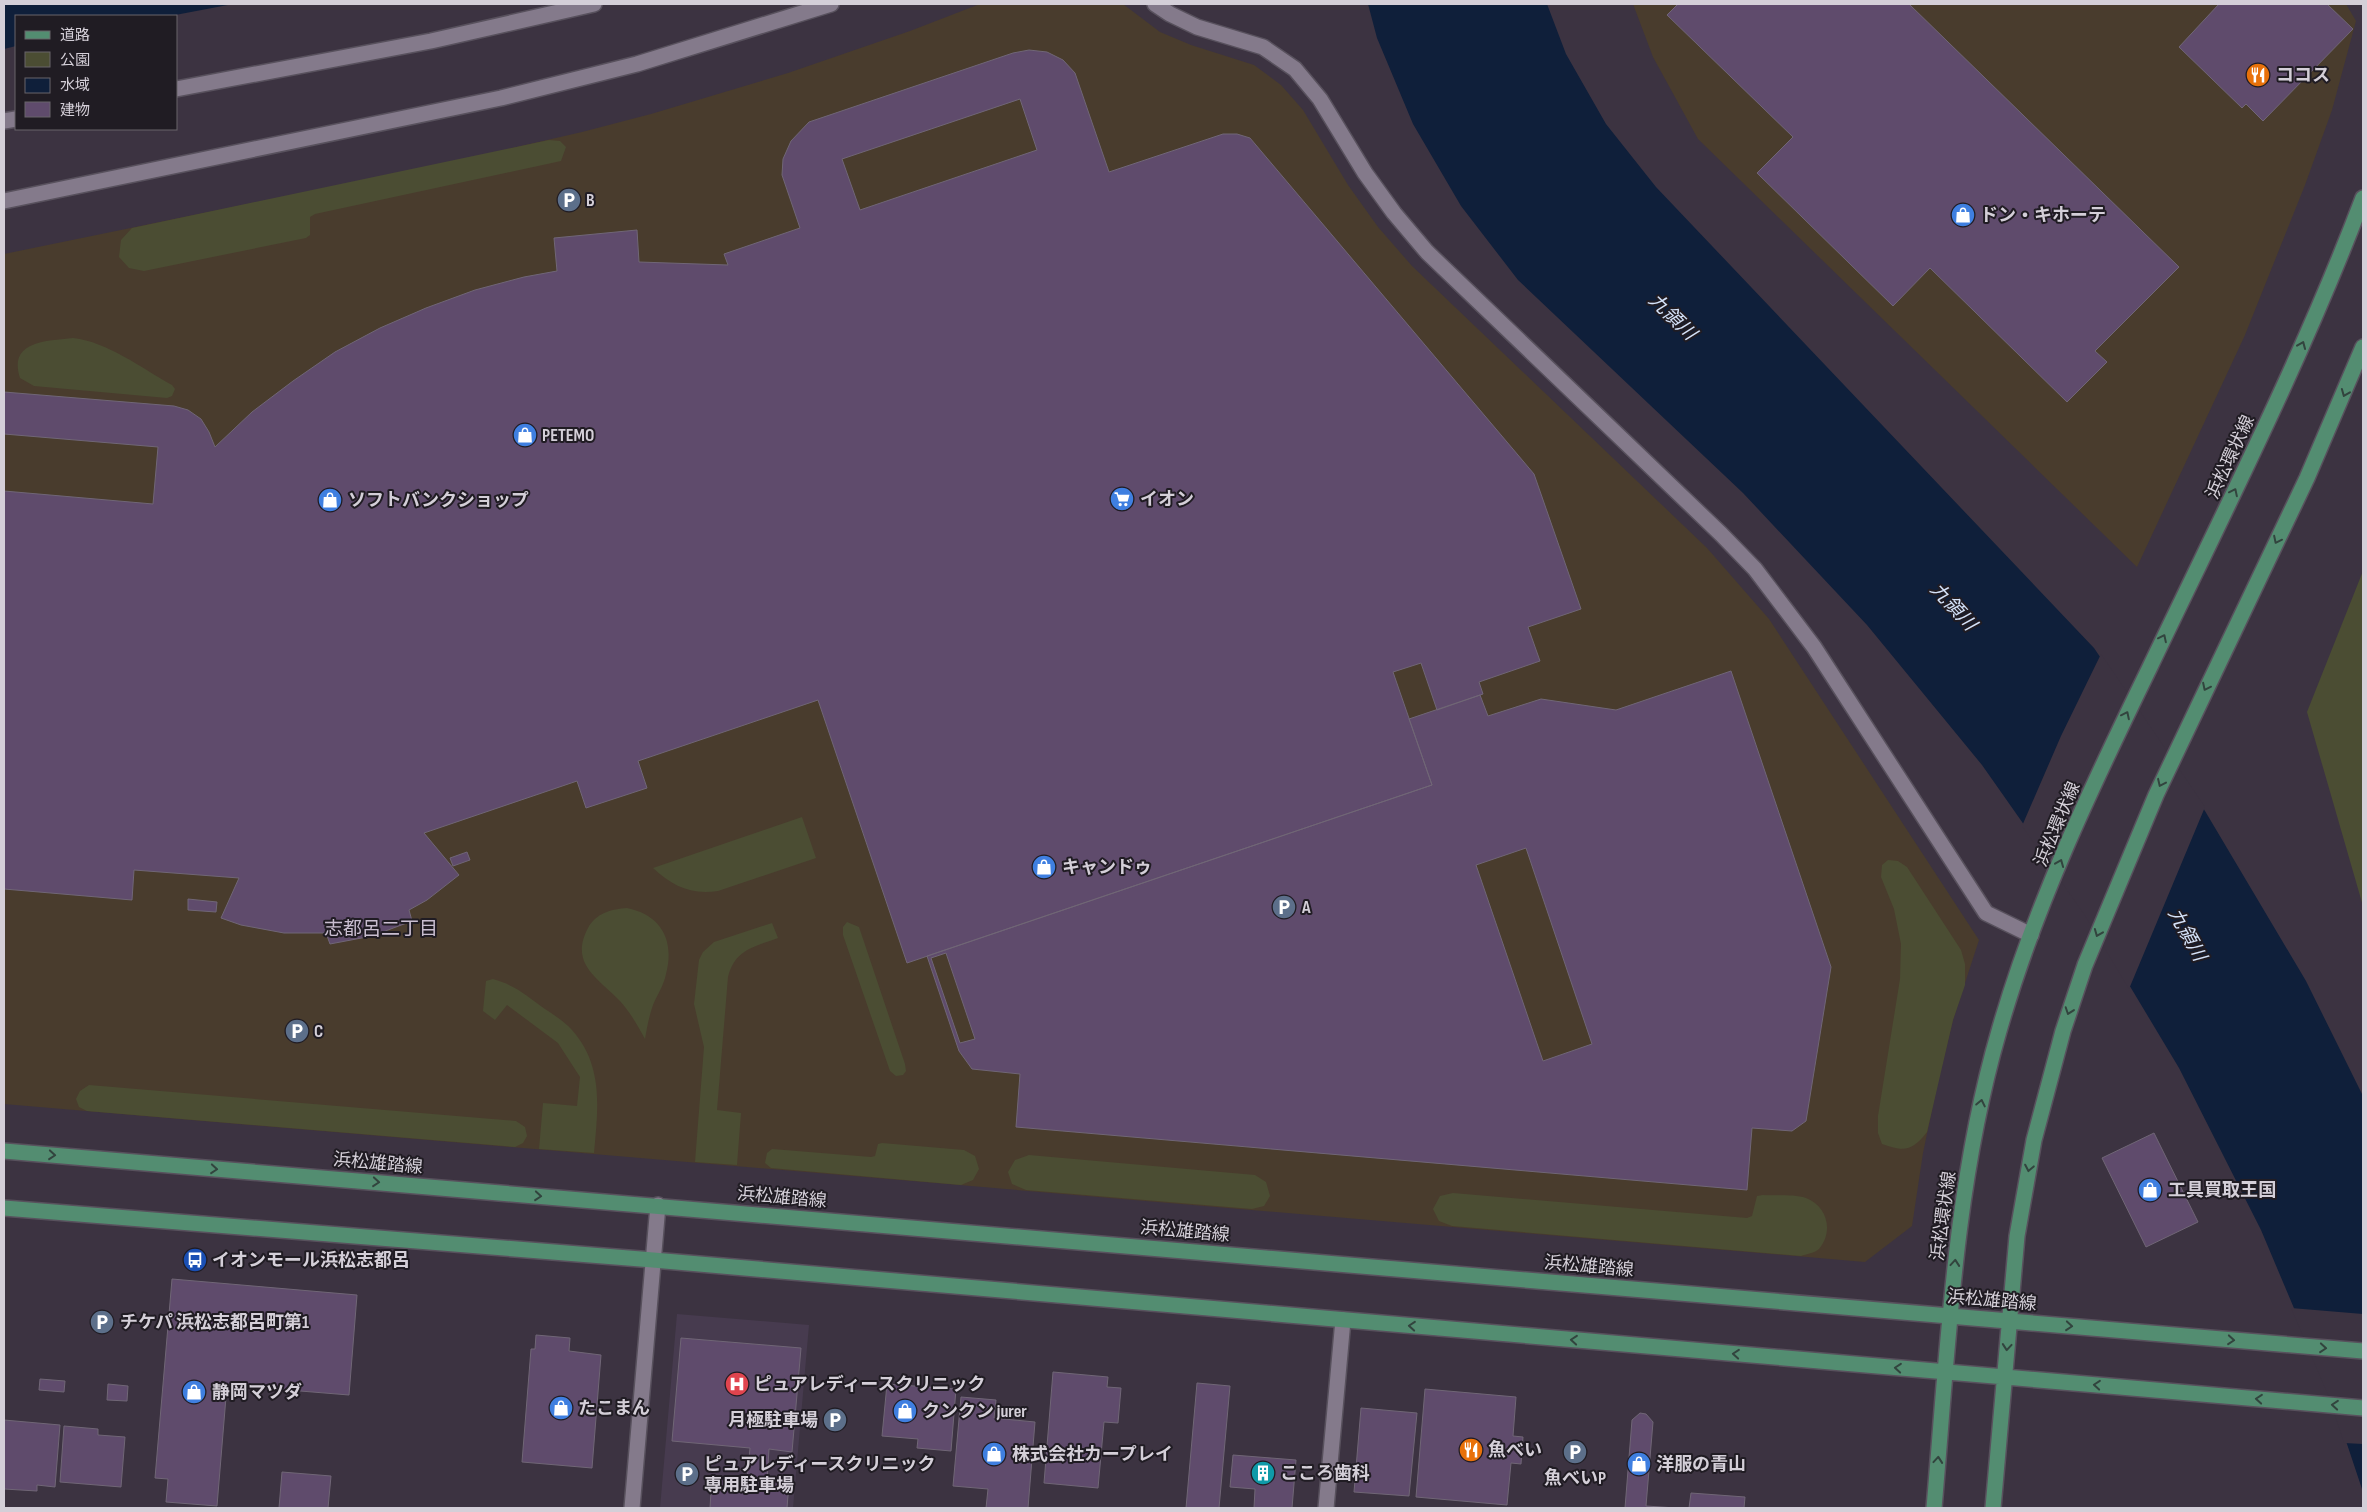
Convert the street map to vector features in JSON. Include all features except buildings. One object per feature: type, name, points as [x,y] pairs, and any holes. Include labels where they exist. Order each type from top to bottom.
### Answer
[{"type":"main road","name":"浜松環状線","points":[[1934,1508],[1958,1226],[1981,1106],[1998,1032],[2032,935],[2076,824],[2289,374],[2363,198]]},
{"type":"main road","points":[[1993,1508],[2017,1236],[2029,1166],[2046,1089],[2085,965],[2131,851],[2181,739],[2307,478],[2363,348]]},
{"type":"main road","name":"浜松雄踏線","points":[[4,1151],[2363,1351]]},
{"type":"main road","points":[[4,1208],[654,1260],[2363,1408]]},
{"type":"street","points":[[178,89],[431,41],[594,4]]},
{"type":"street","points":[[4,201],[509,96],[656,58],[831,4]]},
{"type":"street","points":[[1155,4],[1170,14],[1198,27],[1263,47],[1295,69],[1320,98],[1365,173],[1394,214],[1427,252],[1721,534],[1755,570],[1814,647],[1986,914],[2032,935]]},
{"type":"street","points":[[632,1508],[658,1205]]},
{"type":"street","points":[[1326,1508],[1342,1320]]},
{"type":"shaded area","points":[[980,4],[1123,4],[1160,32],[1191,45],[1254,65],[1281,85],[1303,110],[1348,185],[1378,227],[1412,266],[1707,548],[1769,619],[1979,940],[1953,1020],[1937,1086],[1923,1153],[1912,1226],[1865,1262],[4,1104],[4,254],[443,164],[582,132],[651,114],[788,73],[910,31]]},
{"type":"shaded area","points":[[1633,4],[2346,4],[2356,21],[2332,110],[2305,185],[2245,335],[2137,567],[1698,139],[1653,57]]},
{"type":"shaded area","name":"ピュアレディースクリニック","points":[[677,1314],[809,1325],[793,1508],[660,1508]]},
{"type":"green space","points":[[549,140],[560,141],[566,147],[561,161],[315,214],[310,217],[310,235],[306,238],[144,271],[129,268],[119,257],[121,240],[132,228]]},
{"type":"green space","points":[[73,338],[86,340],[112,350],[172,385],[175,389],[172,396],[167,398],[34,386],[20,378],[19,357],[24,350],[41,342]]},
{"type":"green space","points":[[2363,571],[2363,906],[2307,712]]},
{"type":"green space","points":[[802,817],[816,858],[718,891],[708,892],[682,888],[653,868]]},
{"type":"green space","points":[[1888,860],[1898,861],[1907,867],[1961,950],[1965,964],[1965,985],[1953,1020],[1927,1132],[1917,1143],[1902,1149],[1882,1144],[1878,1133],[1878,1116],[1900,979],[1901,944],[1894,909],[1881,877],[1882,865]]},
{"type":"green space","points":[[627,908],[649,916],[663,931],[667,940],[668,962],[665,978],[652,1009],[645,1039],[624,1005],[589,969],[584,961],[582,951],[583,941],[588,928],[595,919],[610,911]]},
{"type":"green space","points":[[847,922],[859,927],[905,1064],[906,1071],[903,1075],[896,1076],[890,1071],[843,935],[843,927]]},
{"type":"green space","points":[[772,923],[778,938],[747,950],[735,960],[728,977],[717,1110],[741,1113],[737,1165],[695,1162],[704,1047],[694,1004],[699,960],[703,952],[714,942]]},
{"type":"green space","points":[[493,979],[508,984],[520,991],[566,1024],[582,1044],[590,1058],[596,1088],[597,1120],[594,1153],[539,1149],[543,1103],[577,1106],[580,1077],[558,1043],[507,1005],[495,1020],[483,1011],[486,981]]},
{"type":"green space","points":[[89,1085],[516,1121],[525,1127],[527,1136],[523,1143],[515,1147],[87,1111],[79,1107],[76,1099],[80,1091]]},
{"type":"green space","points":[[878,1144],[964,1150],[975,1156],[979,1169],[973,1180],[961,1185],[771,1168],[765,1163],[767,1153],[772,1149],[871,1157],[875,1156]]},
{"type":"green space","points":[[1029,1155],[1255,1175],[1266,1182],[1270,1196],[1264,1206],[1252,1209],[1026,1190],[1012,1184],[1008,1172],[1015,1160]]},
{"type":"green space","points":[[1453,1193],[1747,1218],[1752,1216],[1757,1196],[1796,1196],[1806,1198],[1819,1207],[1826,1220],[1827,1227],[1824,1242],[1819,1249],[1801,1256],[1452,1226],[1439,1221],[1433,1209],[1440,1196]]},
{"type":"water","points":[[4,4],[233,4],[175,15],[15,15],[15,46],[4,49]]},
{"type":"water","name":"九領川","points":[[1368,4],[1547,4],[1566,54],[1606,124],[1656,187],[2094,648],[2205,811],[2306,981],[2363,1096],[2363,1492],[2331,1396],[2261,1230],[2179,1068],[2086,913],[1982,765],[1867,625],[1743,493],[1518,280],[1461,206],[1413,124],[1377,38]]},
{"type":"pier","points":[[2101,654],[2205,807],[2129,989],[2084,914],[2022,826],[2061,736]]},
{"type":"pier","points":[[2291,1308],[2363,1314],[2363,1444],[2344,1443],[2329,1397]]},
{"type":"place","name":"ココス","points":[[2258,75]]},
{"type":"place","name":"B","points":[[569,200]]},
{"type":"place","name":"ドン・キホーテ","points":[[1963,215]]},
{"type":"place","name":"PETEMO","points":[[525,435]]},
{"type":"place","name":"イオン","points":[[1122,499]]},
{"type":"place","name":"ソフトバンクショップ","points":[[330,500]]},
{"type":"place","name":"キャンドゥ","points":[[1044,867]]},
{"type":"place","name":"A","points":[[1284,907]]},
{"type":"place","name":"C","points":[[297,1031]]},
{"type":"place","name":"工具買取王国","points":[[2150,1190]]},
{"type":"place","name":"イオンモール浜松志都呂","points":[[195,1260]]},
{"type":"place","name":"チケパ 浜松志都呂町第1","points":[[102,1322]]},
{"type":"place","name":"ピュアレディースクリニック","points":[[737,1384]]},
{"type":"place","name":"静岡マツダ","points":[[194,1392]]},
{"type":"place","name":"たこまん","points":[[561,1408]]},
{"type":"place","name":"クンクン jurer","points":[[905,1411]]},
{"type":"place","name":"月極駐車場","points":[[835,1420]]},
{"type":"place","name":"魚べい","points":[[1471,1450]]},
{"type":"place","name":"魚べいP","points":[[1575,1452]]},
{"type":"place","name":"株式会社カープレイ","points":[[994,1454]]},
{"type":"place","name":"洋服の青山","points":[[1639,1464]]},
{"type":"place","name":"こころ歯科","points":[[1263,1473]]},
{"type":"place","name":"ピュアレディースクリニック 専用駐車場","points":[[687,1474]]},
{"type":"district","name":"志都呂二丁目","points":[[381,928]]}]
